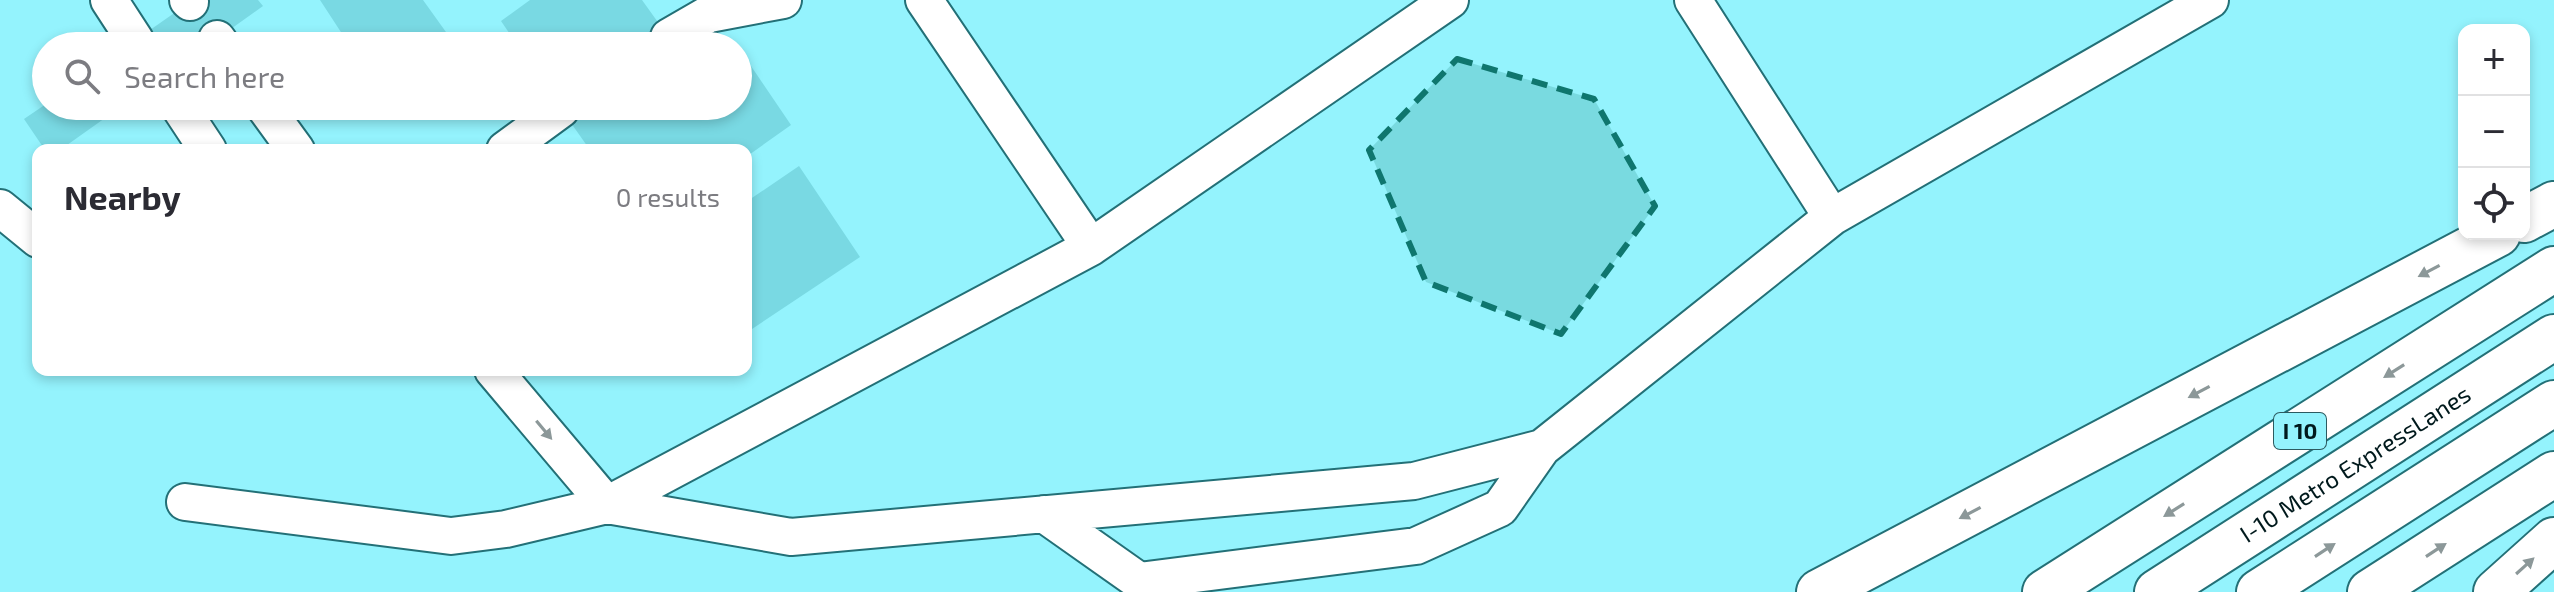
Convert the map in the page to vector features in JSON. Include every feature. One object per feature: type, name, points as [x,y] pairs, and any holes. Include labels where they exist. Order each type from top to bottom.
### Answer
[{"type":"highway","points":[[2530,217],[2554,204]]},
{"type":"highway","points":[[1819,592],[2487,240]]},
{"type":"highway","name":"I 10","points":[[2045,592],[2554,269]]},
{"type":"highway","name":"I-10 Metro ExpressLanes","points":[[2157,592],[2554,337]]},
{"type":"highway","points":[[2259,592],[2554,403]]},
{"type":"highway","points":[[2370,592],[2554,474]]},
{"type":"highway","points":[[2496,592],[2554,540]]},
{"type":"lane","points":[[109,0],[130,32]]},
{"type":"lane","points":[[678,32],[709,14],[783,0]]},
{"type":"lane","points":[[923,0],[1091,247]]},
{"type":"lane","points":[[185,502],[451,536],[506,529],[607,505],[1091,247],[1450,0]]},
{"type":"lane","points":[[1693,0],[1832,217]]},
{"type":"lane","points":[[1044,514],[1139,581],[1416,546],[1500,508],[1542,448],[1832,217],[2210,0]]},
{"type":"lane","points":[[188,120],[204,144]]},
{"type":"lane","points":[[274,120],[292,144]]},
{"type":"lane","points":[[513,144],[546,120]]},
{"type":"lane","points":[[0,208],[32,234]]},
{"type":"lane","points":[[498,376],[607,505],[791,537],[1414,481],[1542,448]]},
{"type":"highlighted area","points":[[1457,59],[1594,99],[1655,206],[1561,334],[1426,282],[1369,150]]},
{"type":"building","points":[[193,0],[258,0],[263,6],[227,32],[147,32]]},
{"type":"building","points":[[320,0],[423,0],[446,32],[341,32]]},
{"type":"building","points":[[530,0],[642,0],[665,32],[508,32],[501,21]]},
{"type":"building","points":[[752,67],[791,125],[752,153],[752,144],[586,144],[569,120],[752,120]]},
{"type":"building","points":[[32,114],[32,120],[102,120],[68,144],[41,144],[24,119]]},
{"type":"building","points":[[799,166],[860,257],[752,329],[752,198]]}]
